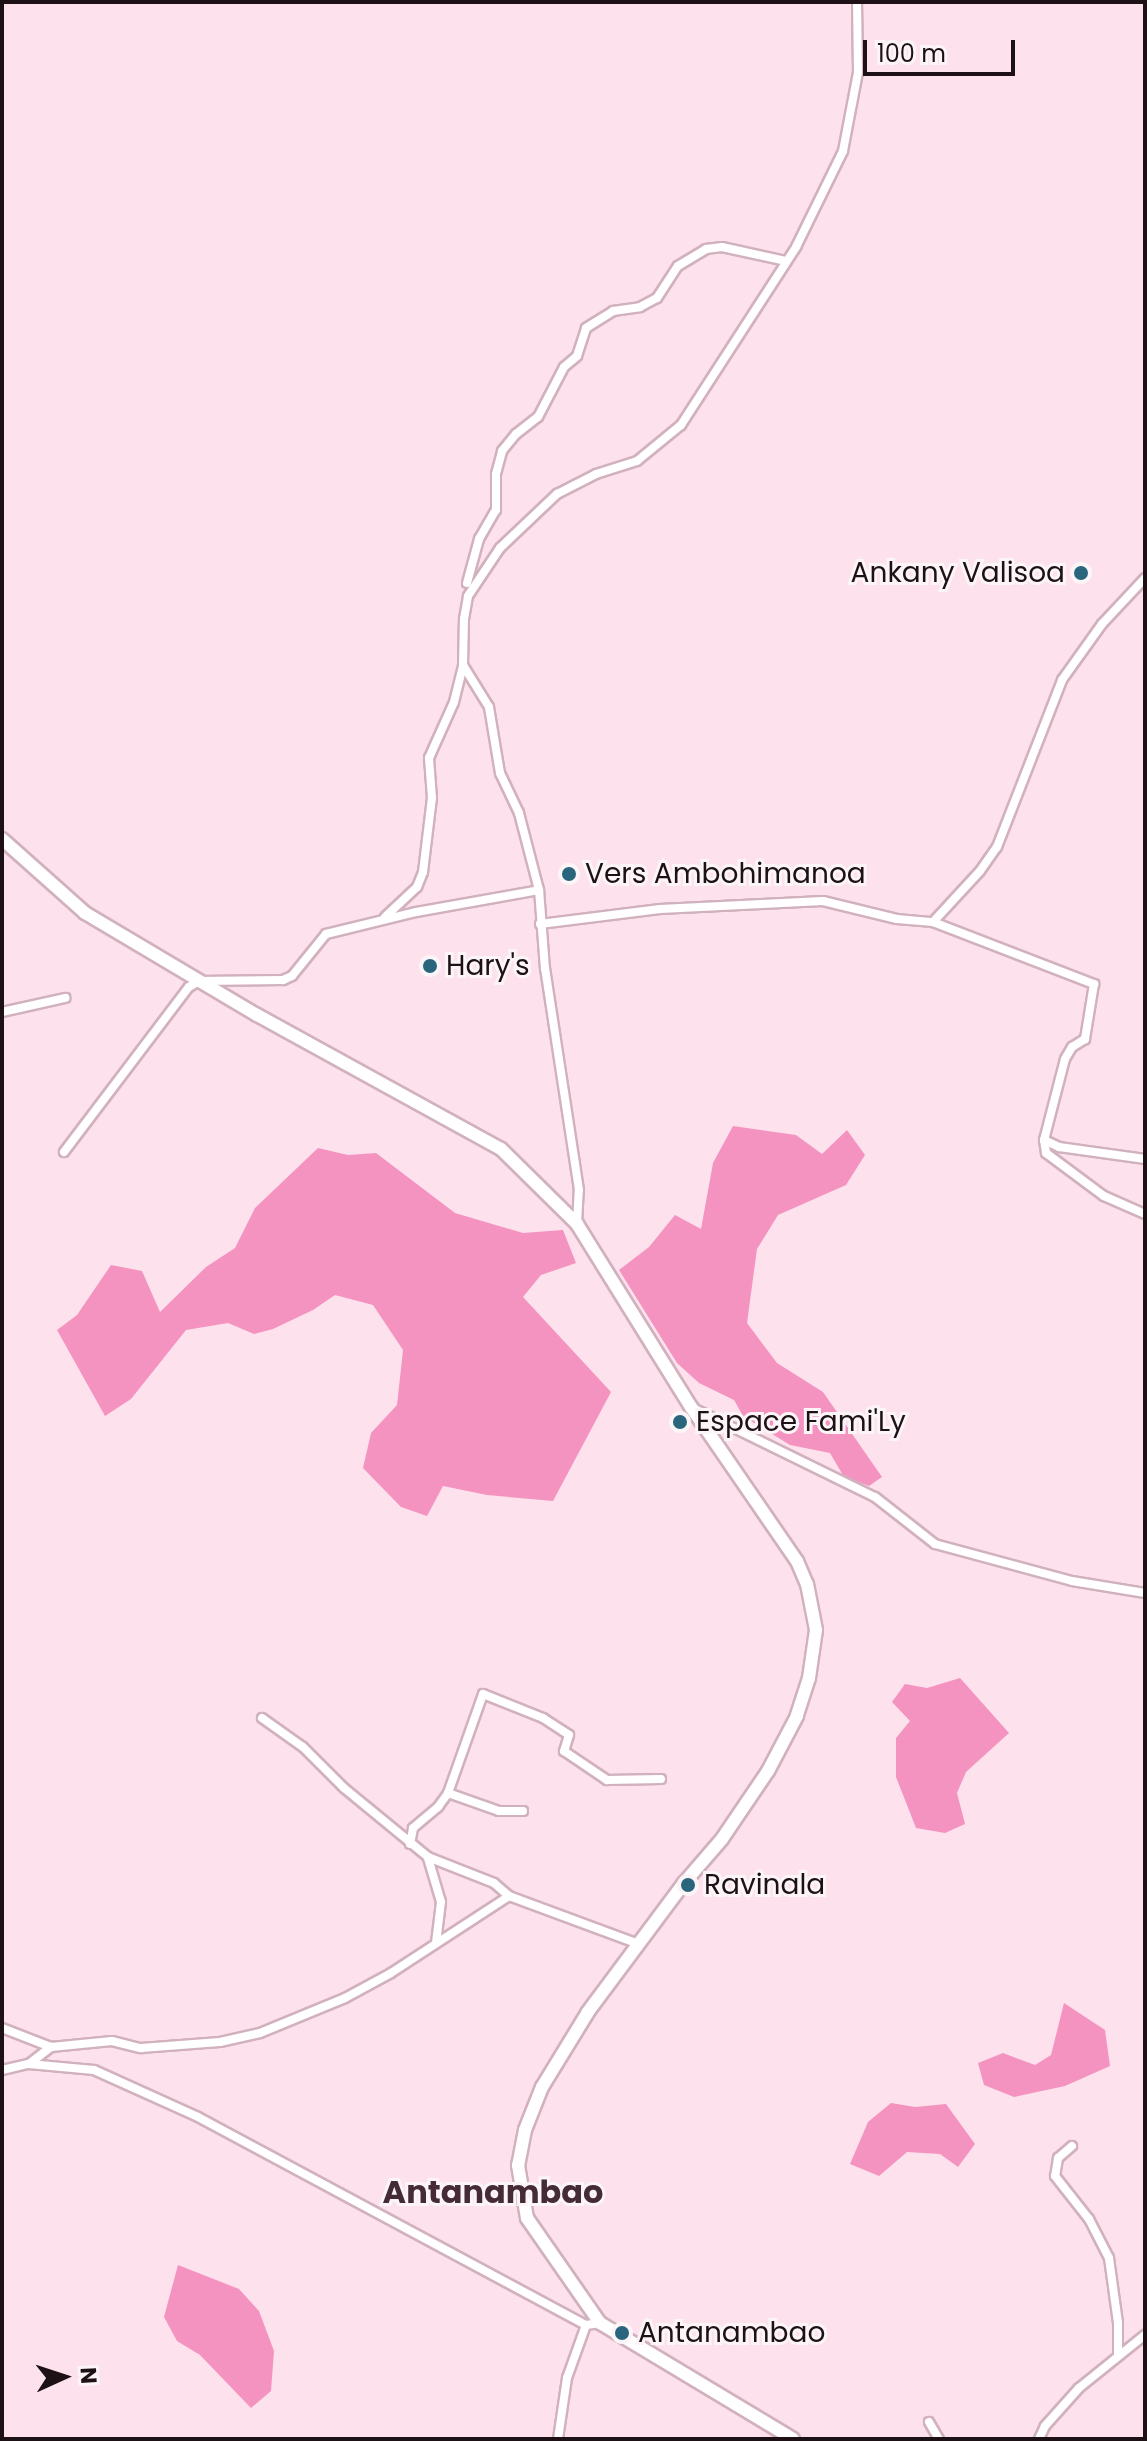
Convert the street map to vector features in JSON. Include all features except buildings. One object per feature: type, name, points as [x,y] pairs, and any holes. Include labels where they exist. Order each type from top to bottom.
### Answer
[{"type":"main road","points":[[2,839],[85,913],[199,981],[501,1149],[577,1224],[691,1407],[797,1561],[813,1605],[815,1643],[802,1702],[768,1771],[722,1839],[588,2012],[542,2087],[525,2130],[518,2165],[527,2218],[600,2323],[775,2425],[793,2439]]},
{"type":"street","points":[[379,921],[417,887],[423,872],[432,798],[429,758],[454,702],[463,665],[468,596],[500,548],[557,494],[596,474],[637,461],[681,425],[786,261],[843,151],[858,72],[857,2]]},
{"type":"street","points":[[467,583],[479,539],[496,510],[496,474],[502,451],[538,417],[564,367],[577,356],[586,328],[613,311],[640,307],[657,298],[678,266],[706,249],[722,247],[786,261]]},
{"type":"street","points":[[933,922],[980,871],[997,847],[1062,680],[1102,624],[1145,578]]},
{"type":"street","points":[[463,665],[489,707],[500,773],[519,813],[539,890],[540,924],[579,1190],[577,1224]]},
{"type":"street","points":[[64,1152],[189,987],[199,981],[283,980],[292,976],[326,934],[539,890]]},
{"type":"street","points":[[540,924],[660,909],[823,901],[897,919],[933,922],[1094,984],[1085,1039],[1072,1047],[1065,1059],[1044,1140],[1046,1153],[1104,1196],[1145,1214]]},
{"type":"street","points":[[2,1012],[65,998]]},
{"type":"street","points":[[1044,1140],[1059,1147],[1145,1159]]},
{"type":"street","points":[[691,1407],[875,1497],[935,1544],[1072,1581],[1145,1593]]},
{"type":"street","points":[[410,1844],[413,1828],[438,1807],[448,1793],[483,1694],[543,1718],[569,1735],[564,1751],[607,1780],[661,1779]]},
{"type":"street","points":[[262,1718],[303,1747],[344,1788],[428,1857],[494,1883],[509,1896],[639,1944]]},
{"type":"street","points":[[448,1793],[499,1811],[523,1811]]},
{"type":"street","points":[[428,1857],[441,1902],[436,1943]]},
{"type":"street","points":[[2,2028],[51,2047],[112,2041],[141,2048],[220,2042],[260,2033],[345,1998],[509,1896]]},
{"type":"street","points":[[29,2064],[51,2047]]},
{"type":"street","points":[[2,2070],[29,2064],[94,2070],[198,2117],[586,2325],[600,2323]]},
{"type":"street","points":[[1072,2146],[1058,2158],[1055,2176],[1089,2219],[1109,2258],[1118,2323],[1118,2355]]},
{"type":"street","points":[[558,2439],[567,2378],[586,2325]]},
{"type":"street","points":[[1039,2439],[1045,2426],[1079,2388],[1145,2335]]},
{"type":"street","points":[[929,2422],[939,2439]]},
{"type":"street","points":[[775,2425],[783,2439]]},
{"type":"shaded area","points":[[733,1126],[796,1135],[822,1154],[847,1130],[865,1155],[846,1185],[778,1215],[757,1249],[747,1323],[777,1363],[823,1392],[882,1477],[869,1486],[844,1477],[830,1453],[790,1445],[743,1416],[734,1400],[699,1383],[677,1363],[619,1270],[649,1247],[675,1215],[701,1229],[713,1163]]},
{"type":"shaded area","points":[[318,1148],[348,1155],[376,1153],[455,1213],[523,1233],[563,1230],[576,1263],[541,1275],[523,1297],[611,1392],[553,1501],[487,1495],[443,1486],[427,1516],[401,1507],[363,1468],[371,1433],[397,1405],[403,1350],[373,1305],[335,1295],[313,1310],[273,1329],[254,1334],[228,1323],[186,1330],[131,1399],[105,1416],[57,1330],[77,1315],[111,1265],[142,1271],[160,1312],[206,1267],[235,1248],[255,1208]]},
{"type":"shaded area","points":[[960,1678],[1009,1733],[966,1772],[957,1793],[965,1824],[945,1833],[916,1828],[896,1777],[896,1738],[910,1721],[892,1702],[905,1684],[927,1688]]},
{"type":"shaded area","points":[[1064,2003],[1105,2030],[1110,2066],[1065,2086],[1014,2097],[984,2085],[978,2063],[1003,2053],[1035,2065],[1051,2055]]},
{"type":"shaded area","points":[[891,2103],[915,2107],[946,2104],[975,2144],[958,2167],[940,2154],[907,2152],[879,2176],[850,2164],[868,2122]]},
{"type":"shaded area","points":[[178,2265],[239,2289],[259,2311],[274,2351],[271,2391],[251,2408],[200,2355],[177,2341],[164,2317]]},
{"type":"place","name":"Ankany Valisoa","points":[[1081,573]]},
{"type":"place","name":"Vers Ambohimanoa","points":[[569,874]]},
{"type":"place","name":"Hary's","points":[[430,966]]},
{"type":"place","name":"Espace Fami'Ly","points":[[680,1422]]},
{"type":"place","name":"Ravinala","points":[[688,1885]]},
{"type":"place","name":"Antanambao","points":[[622,2333]]},
{"type":"district","name":"Antanambao","points":[[493,2192]]}]
